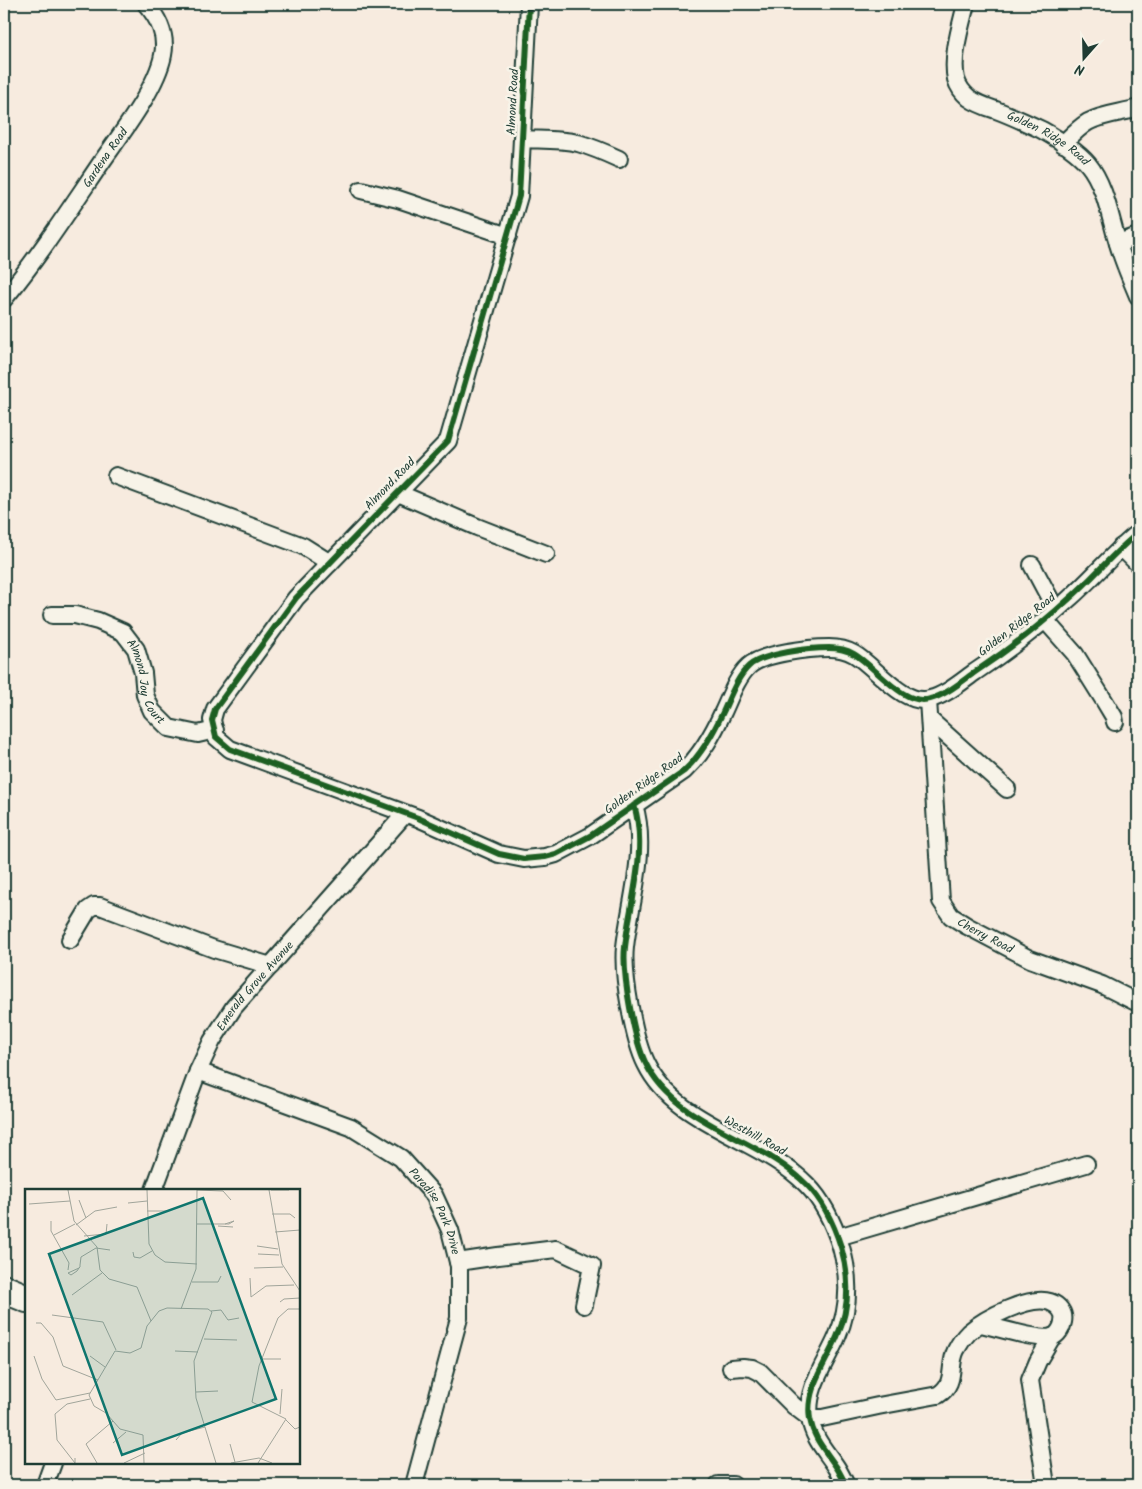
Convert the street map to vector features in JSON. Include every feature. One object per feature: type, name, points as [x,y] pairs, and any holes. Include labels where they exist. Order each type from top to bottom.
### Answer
[{"type":"street","name":"Gardena Road","points":[[5,296],[30,265],[122,133],[157,73],[163,57],[163,37],[160,22],[146,4]]},
{"type":"street","name":"Almond Road","points":[[215,730],[212,720],[215,709],[296,598],[448,441],[519,196],[529,4]]},
{"type":"street","name":"Golden Ridge Road","points":[[966,4],[956,60],[956,77],[961,90],[973,101],[1042,130],[1081,157],[1095,174],[1103,193],[1125,264],[1138,296]]},
{"type":"street","points":[[1063,144],[1087,123],[1100,117],[1138,108]]},
{"type":"street","points":[[522,139],[577,143],[619,159]]},
{"type":"street","points":[[361,190],[398,199],[508,236]]},
{"type":"street","points":[[1118,243],[1138,236]]},
{"type":"street","points":[[116,476],[303,546],[330,563]]},
{"type":"street","points":[[398,493],[476,527],[546,554]]},
{"type":"street","name":"Golden Ridge Road","points":[[406,814],[499,854],[512,857],[535,858],[556,854],[590,836],[671,782],[693,762],[713,733],[741,676],[749,666],[765,657],[813,649],[845,650],[861,658],[907,696],[928,700],[952,688],[1050,615],[1071,598],[1121,547],[1138,533]]},
{"type":"street","points":[[1121,547],[1138,564]]},
{"type":"street","points":[[1032,565],[1050,615],[1105,702],[1115,722]]},
{"type":"street","name":"Almond Joy Court","points":[[52,615],[75,615],[98,621],[123,632],[136,649],[143,673],[145,695],[152,712],[170,728],[198,734],[215,730]]},
{"type":"street","name":"Cherry Road","points":[[928,700],[941,901],[951,916],[1030,959],[1102,985],[1138,1003]]},
{"type":"street","points":[[930,720],[1007,789]]},
{"type":"street","points":[[215,730],[216,737],[230,749],[406,814]]},
{"type":"street","name":"Westhill Road","points":[[634,805],[637,815],[639,844],[636,881],[624,950],[624,964],[640,1047],[646,1064],[658,1082],[688,1110],[716,1128],[761,1150],[791,1170],[801,1178],[820,1201],[829,1218],[838,1238],[846,1272],[847,1305],[837,1337],[815,1384],[810,1401],[810,1418],[812,1428],[822,1448],[837,1468],[846,1485]]},
{"type":"street","name":"Emerald Grove Avenue","points":[[154,1189],[198,1071],[212,1041],[234,1007],[406,814]]},
{"type":"street","points":[[70,940],[88,910],[94,906],[100,906],[214,949],[271,966]]},
{"type":"street","name":"Paradise Park Drive","points":[[198,1071],[351,1127],[401,1158],[434,1195],[450,1230],[459,1266],[459,1318],[414,1485]]},
{"type":"street","points":[[838,1238],[1086,1164]]},
{"type":"street","points":[[458,1262],[556,1249],[592,1266],[584,1305]]},
{"type":"street","points":[[4,1283],[25,1292]]},
{"type":"street","points":[[4,1295],[25,1304]]},
{"type":"street","points":[[732,1368],[752,1368],[760,1372],[794,1406],[810,1418],[822,1418],[938,1395],[945,1391],[949,1384],[954,1354],[969,1332],[1000,1312],[1044,1300],[1055,1303],[1063,1312],[1064,1321],[1060,1331],[1052,1337],[1038,1361],[1030,1380],[1046,1485]]},
{"type":"street","points":[[981,1324],[1020,1334],[1052,1337]]},
{"type":"street","points":[[45,1485],[53,1464]]},
{"type":"street","points":[[718,1485],[733,1485]]},
{"type":"cycle path","points":[[529,4],[519,196],[448,441],[296,598],[215,709],[212,720],[216,737],[230,749],[418,818],[499,854],[524,859],[545,857],[556,854],[590,836],[684,771],[702,751],[741,676],[756,661],[799,650],[839,649],[854,654],[890,684],[910,697],[920,700],[936,697],[959,684],[1036,627],[1079,590],[1138,533]]},
{"type":"cycle path","points":[[634,805],[638,822],[639,858],[627,930],[625,974],[637,1040],[646,1064],[660,1085],[677,1102],[698,1117],[767,1155],[788,1169],[813,1192],[832,1222],[846,1270],[846,1304],[837,1337],[813,1387],[809,1408],[814,1433],[846,1485]]}]
